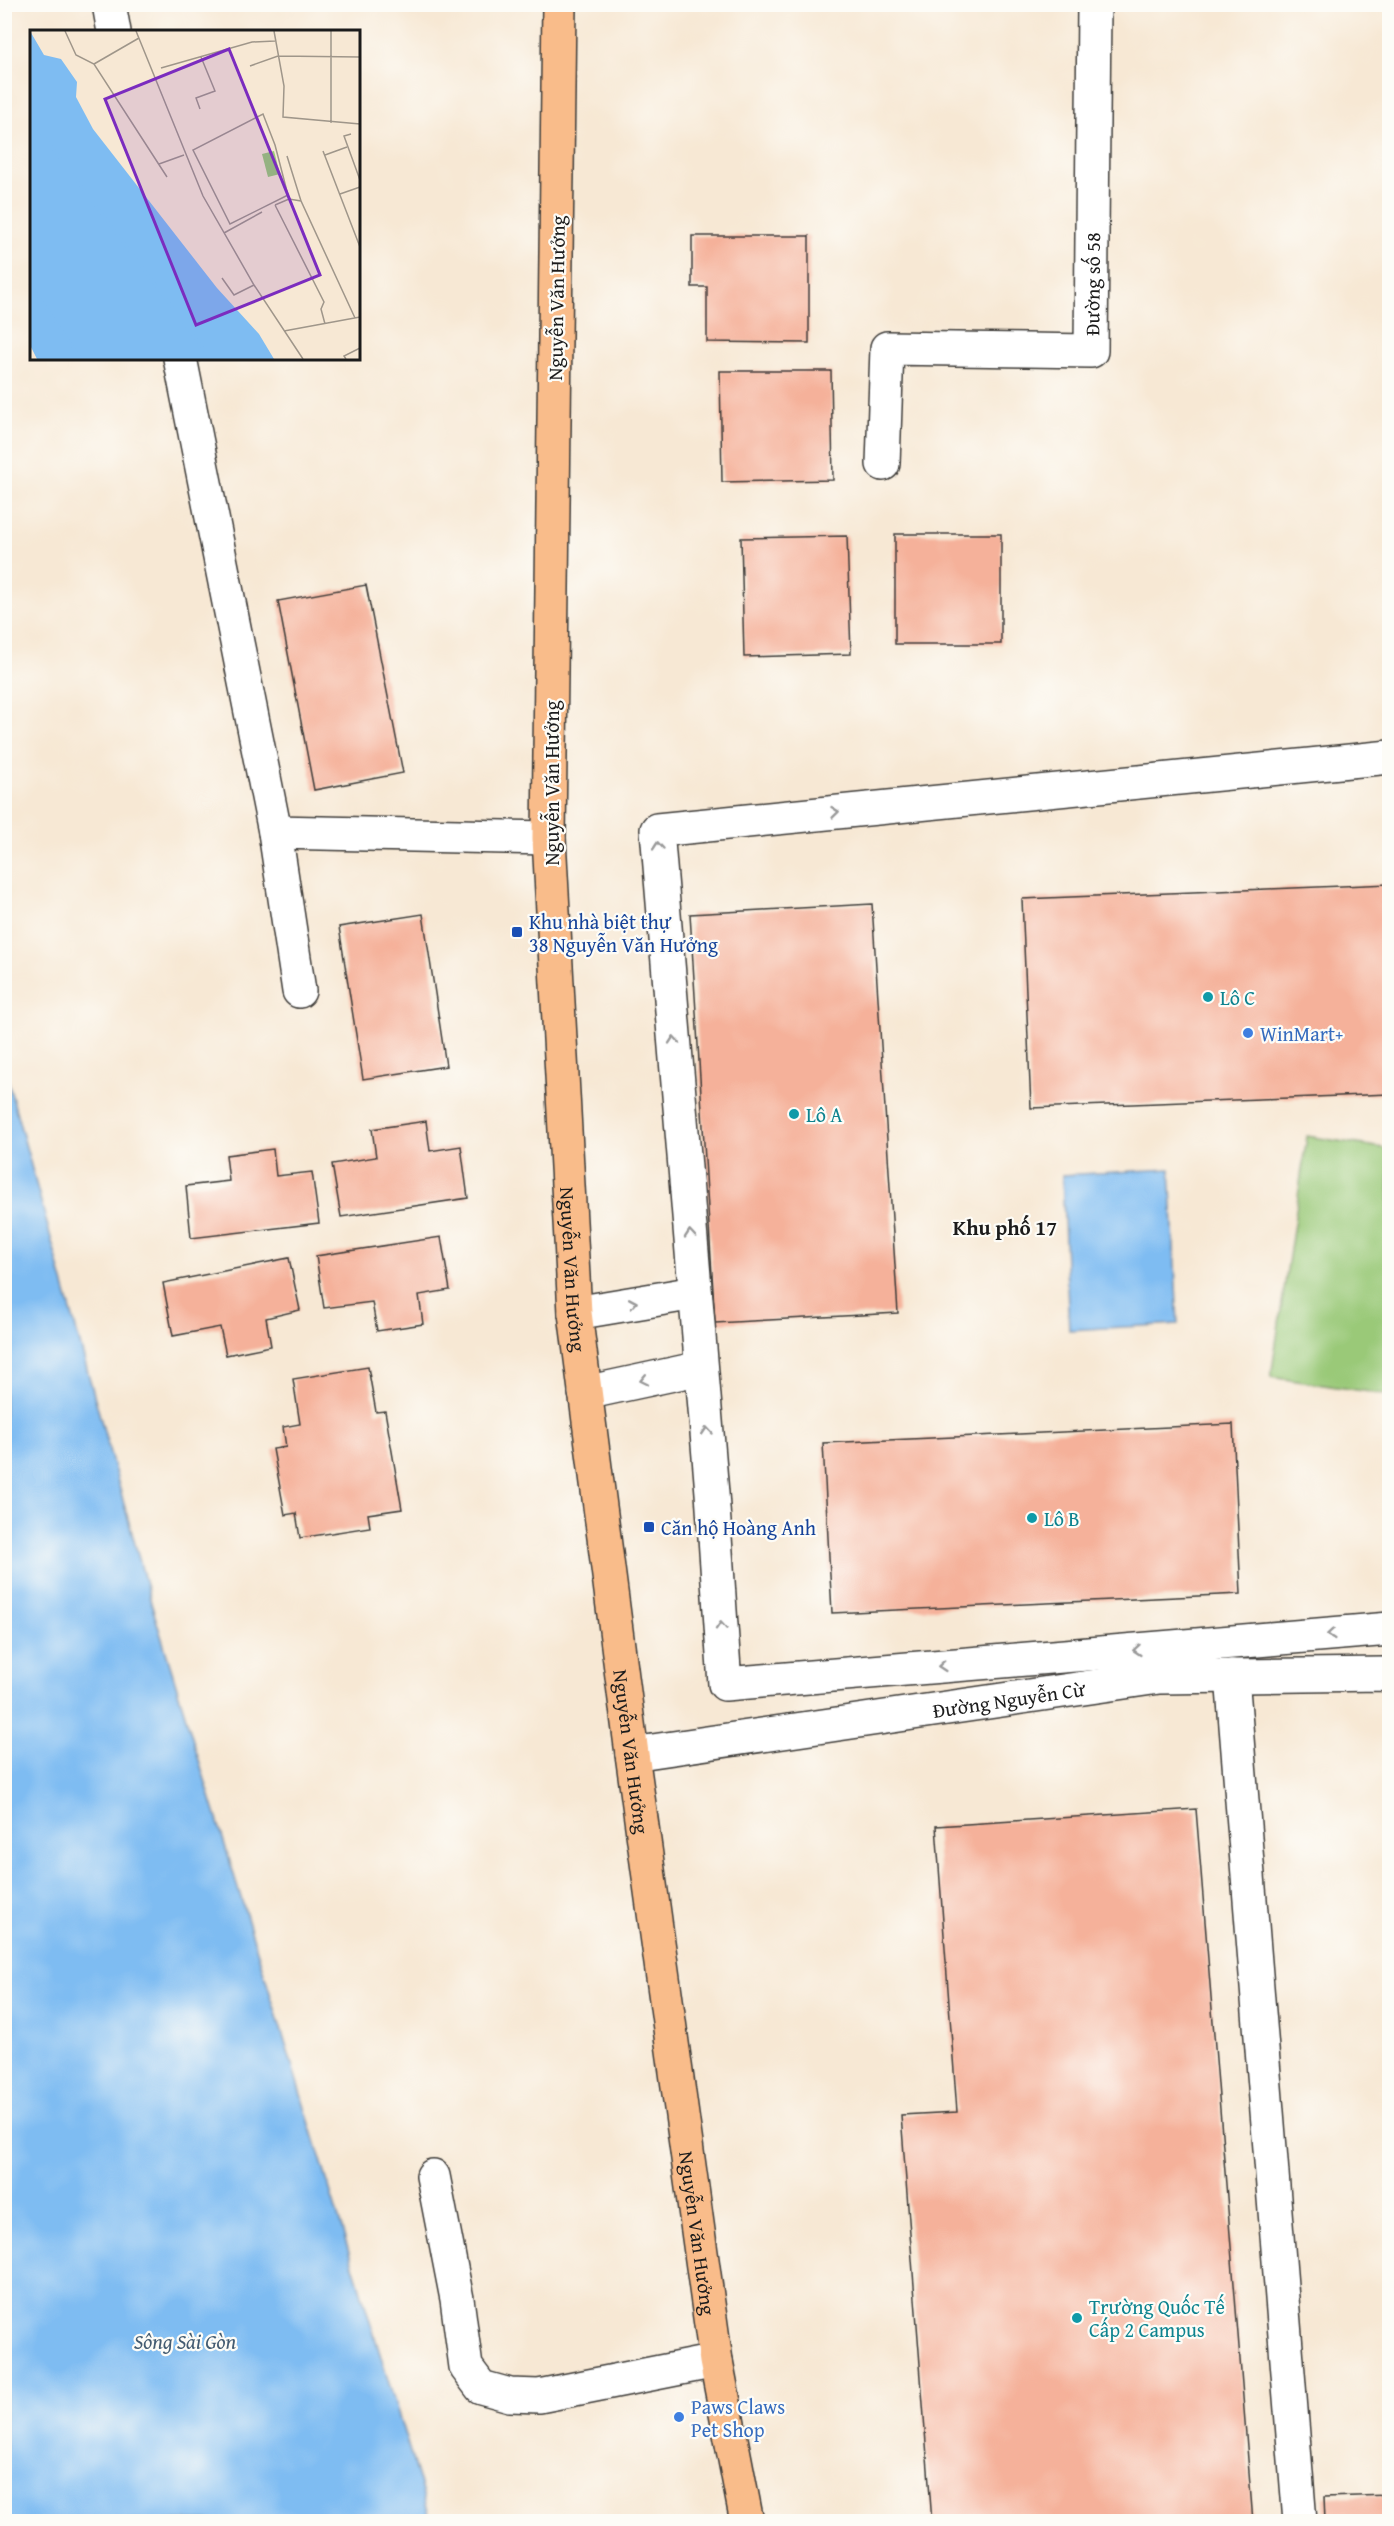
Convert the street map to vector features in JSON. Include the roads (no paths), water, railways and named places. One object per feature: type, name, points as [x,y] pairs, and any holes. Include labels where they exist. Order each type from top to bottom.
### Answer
[{"type":"main road","name":"Nguyễn Văn Hưởng","points":[[559,4],[549,838],[575,1313],[632,1754],[716,2361],[747,2522]]},
{"type":"street","points":[[109,4],[114,30]]},
{"type":"street","name":"Đường số 58","points":[[883,464],[887,348],[1091,351],[1094,4]]},
{"type":"street","points":[[180,360],[275,832],[299,991]]},
{"type":"street","points":[[1387,1676],[1389,1630],[725,1684],[657,830],[1389,757]]},
{"type":"street","points":[[275,832],[549,838]]},
{"type":"street","points":[[575,1313],[695,1293]]},
{"type":"street","points":[[585,1393],[701,1368]]},
{"type":"street","points":[[1232,1676],[1300,2522]]},
{"type":"street","name":"Đường Nguyễn Cừ","points":[[632,1754],[1159,1677],[1387,1676]]},
{"type":"street","points":[[433,2176],[458,2299],[466,2367],[481,2386],[510,2395],[539,2396],[716,2361]]},
{"type":"water","name":"Sông Sài Gòn","points":[[4,1067],[152,1606],[431,2521],[5,2521]]},
{"type":"water","points":[[1170,1169],[1178,1324],[1069,1330],[1062,1175]]},
{"type":"place","name":"Khu nhà biệt thự 38 Nguyễn Văn Hưởng","points":[[517,932]]},
{"type":"place","name":"Lô C","points":[[1208,997]]},
{"type":"place","name":"WinMart+","points":[[1248,1033]]},
{"type":"place","name":"Lô A","points":[[794,1114]]},
{"type":"place","name":"Lô B","points":[[1032,1518]]},
{"type":"place","name":"Căn hộ Hoàng Anh","points":[[649,1527]]},
{"type":"place","name":"Trường Quốc Tế Cấp 2 Campus","points":[[1077,2318]]},
{"type":"place","name":"Paws Claws Pet Shop","points":[[679,2417]]},
{"type":"district","name":"Khu phố 17","points":[[1005,1227]]}]
